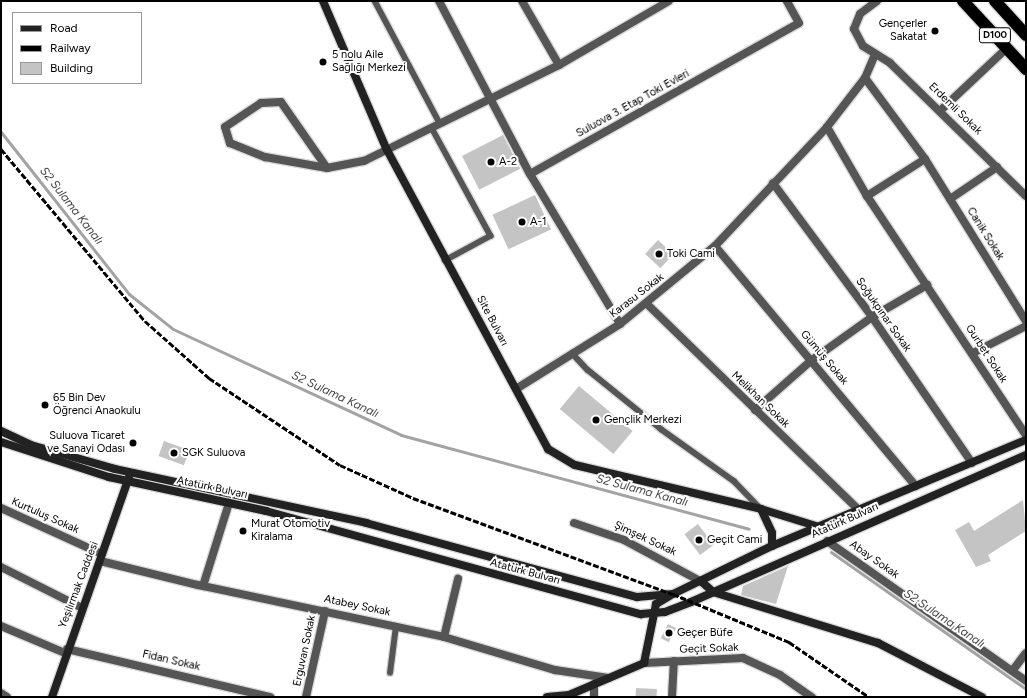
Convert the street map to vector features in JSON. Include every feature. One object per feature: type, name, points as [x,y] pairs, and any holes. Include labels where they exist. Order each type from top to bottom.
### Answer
[{"type":"highway","name":"D100","points":[[963,1],[1026,70]]},
{"type":"highway","name":"D100","points":[[995,1],[1026,35]]},
{"type":"main road","name":"Site Bulvarı","points":[[323,1],[387,150],[445,262],[548,449],[575,466],[761,509],[819,527]]},
{"type":"main road","name":"Atatürk Bulvarı","points":[[1,431],[31,444],[130,472],[366,523],[637,597],[673,594],[702,582],[772,546],[1026,440]]},
{"type":"main road","name":"Atatürk Bulvarı","points":[[1,442],[127,481],[229,503],[640,614],[654,613],[713,592],[1026,455]]},
{"type":"main road","name":"Yeşilırmak Caddesi","points":[[52,697],[66,651],[101,557],[130,472]]},
{"type":"main road","points":[[761,509],[772,533],[772,546]]},
{"type":"main road","points":[[702,582],[713,592],[878,643],[982,697]]},
{"type":"main road","points":[[548,697],[569,695],[644,663],[656,604],[673,594]]},
{"type":"street","points":[[439,1],[492,99],[530,174],[620,324]]},
{"type":"street","points":[[522,1],[559,65]]},
{"type":"street","points":[[327,168],[281,102],[261,103],[225,127],[230,143],[264,157],[327,168],[364,160],[492,99],[559,65],[670,1]]},
{"type":"street","name":"Suluova 3. Etap Toki Evleri","points":[[530,174],[799,22],[787,1]]},
{"type":"street","name":"Erdemli Sokak","points":[[877,1],[860,14],[854,29],[863,46],[890,63],[941,110],[1026,196]]},
{"type":"street","points":[[941,110],[1007,48]]},
{"type":"street","name":"Karasu Sokak","points":[[516,389],[620,324],[647,304],[715,246],[826,127],[865,78],[875,54]]},
{"type":"street","name":"Canik Sokak","points":[[865,78],[925,159],[1026,321]]},
{"type":"street","name":"Gurbet Sokak","points":[[826,127],[867,196],[1026,435]]},
{"type":"street","points":[[867,196],[925,159]]},
{"type":"street","points":[[950,199],[997,167]]},
{"type":"street","name":"Soğukpınar Sokak","points":[[773,183],[872,317],[972,463]]},
{"type":"street","name":"Gümüş Sokak","points":[[715,246],[916,486]]},
{"type":"street","points":[[755,410],[812,360],[872,317],[927,285]]},
{"type":"street","name":"Melikhan Sokak","points":[[647,304],[859,510]]},
{"type":"street","points":[[973,354],[1026,326]]},
{"type":"street","points":[[202,586],[229,503]]},
{"type":"street","name":"Kurtuluş Sokak","points":[[1,508],[101,557]]},
{"type":"street","name":"Şimşek Sokak","points":[[574,523],[624,540],[702,582]]},
{"type":"street","name":"Abay Sokak","points":[[827,541],[1013,670],[1026,681]]},
{"type":"street","name":"Atabey Sokak","points":[[101,557],[202,586],[325,610],[444,637],[555,670],[608,678]]},
{"type":"street","points":[[1,567],[82,608]]},
{"type":"street","points":[[444,637],[458,579]]},
{"type":"street","name":"Erguvan Sokak","points":[[306,697],[325,610]]},
{"type":"street","name":"Fidan Sokak","points":[[1,626],[66,651],[270,697]]},
{"type":"street","points":[[1013,670],[1026,653]]},
{"type":"street","name":"Geçit Sokak","points":[[644,663],[743,658],[780,675],[812,697]]},
{"type":"street","points":[[672,697],[674,661]]},
{"type":"street","points":[[594,684],[594,697]]},
{"type":"street","points":[[1,693],[7,697]]},
{"type":"lane","points":[[374,1],[440,123]]},
{"type":"lane","points":[[432,128],[491,236],[445,262]]},
{"type":"lane","points":[[572,353],[588,370],[661,429],[734,481],[761,509]]},
{"type":"lane","points":[[390,673],[396,626]]},
{"type":"building","name":"A-2","points":[[503,135],[520,169],[479,190],[462,156]]},
{"type":"building","name":"A-1","points":[[535,195],[551,229],[508,249],[492,215]]},
{"type":"building","name":"Toki Cami","points":[[658,240],[673,254],[660,268],[645,254]]},
{"type":"building","name":"Gençlik Merkezi","points":[[579,386],[633,431],[613,454],[560,409]]},
{"type":"building","name":"SGK Suluova","points":[[164,441],[189,450],[184,465],[159,456]]},
{"type":"building","points":[[1023,500],[1026,531],[988,555],[991,561],[976,567],[955,530],[969,522],[974,531]]},
{"type":"building","name":"Geçit Cami","points":[[698,524],[714,545],[700,555],[684,534]]},
{"type":"building","points":[[788,566],[776,604],[741,595],[743,586]]},
{"type":"building","name":"Geçer Büfe","points":[[668,624],[676,628],[669,642],[661,638]]},
{"type":"building","points":[[636,688],[657,689],[657,697],[636,697]]},
{"type":"waterway","name":"S2 Sulama Kanalı","points":[[1,132],[129,294],[173,329],[401,435],[749,529]]},
{"type":"waterway","name":"S2 Sulama Kanalı","points":[[831,552],[1026,689]]},
{"type":"railway","points":[[1,149],[145,321],[209,378],[340,465],[413,498],[673,594],[789,642],[869,697]]},
{"type":"place","name":"Gençerler Sakatat","points":[[935,31]]},
{"type":"place","name":"5 nolu Aile Sağlığı Merkezi","points":[[323,62]]},
{"type":"place","name":"A-2","points":[[491,162]]},
{"type":"place","name":"A-1","points":[[522,222]]},
{"type":"place","name":"Toki Cami","points":[[659,254]]},
{"type":"place","name":"65 Bin Dev Öğrenci Anaokulu","points":[[45,405]]},
{"type":"place","name":"Gençlik Merkezi","points":[[596,420]]},
{"type":"place","name":"Suluova Ticaret ve Sanayi Odası","points":[[133,443]]},
{"type":"place","name":"SGK Suluova","points":[[174,453]]},
{"type":"place","name":"Murat Otomotiv Kiralama","points":[[243,531]]},
{"type":"place","name":"Geçit Cami","points":[[699,540]]},
{"type":"place","name":"Geçer Büfe","points":[[669,633]]}]
